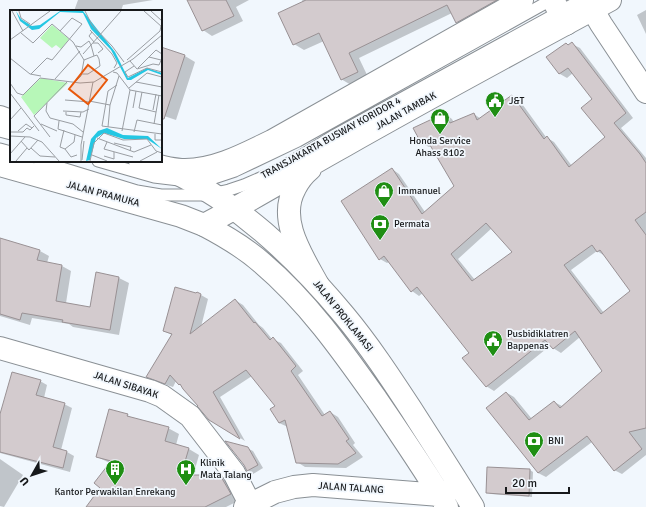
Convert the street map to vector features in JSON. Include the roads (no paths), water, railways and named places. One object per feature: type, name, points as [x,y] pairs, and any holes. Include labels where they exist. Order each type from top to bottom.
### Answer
[{"type":"main road","points":[[144,162],[169,169],[198,169],[212,166],[249,152],[272,141],[522,0]]},
{"type":"main road","points":[[592,2],[601,24],[646,92]]},
{"type":"main road","name":"JALAN TAMBAK","points":[[204,225],[457,83],[557,9],[592,2]]},
{"type":"main road","points":[[0,117],[10,121]]},
{"type":"main road","points":[[318,160],[294,188],[289,202],[289,216],[297,246],[318,285]]},
{"type":"main road","name":"JALAN PRAMUKA","points":[[0,164],[161,210],[204,225]]},
{"type":"main road","name":"JALAN PROKLAMASI","points":[[169,169],[192,180],[214,194],[258,227],[281,246],[318,285],[345,316],[374,355],[434,444],[473,507]]},
{"type":"main road","points":[[204,225],[226,237],[262,264],[324,327],[394,425],[443,501]]},
{"type":"main road","name":"JALAN SIBAYAK","points":[[0,348],[150,391],[162,396],[190,416],[234,473],[247,505]]},
{"type":"main road","name":"JALAN TALANG","points":[[247,505],[275,492],[294,487],[313,485],[443,501],[460,486]]},
{"type":"lane","name":"TRANSJAKARTA BUSWAY KORIDOR 4","points":[[102,162],[154,177],[176,180],[214,178],[227,174],[256,162],[298,141],[557,9]]},
{"type":"lane","name":"TRANSJAKARTA BUSWAY KORIDOR 4","points":[[42,162],[137,191],[161,195],[214,194],[244,185],[274,172],[335,135],[557,9]]},
{"type":"lane","points":[[0,131],[10,134]]},
{"type":"lane","points":[[0,149],[10,152]]},
{"type":"place","name":"J&T","points":[[495,118]]},
{"type":"place","name":"Honda Service Ahass 8102","points":[[440,135]]},
{"type":"place","name":"Immanuel","points":[[384,208]]},
{"type":"place","name":"Permata","points":[[380,241]]},
{"type":"place","name":"Pusbidiklatren Bappenas","points":[[493,357]]},
{"type":"place","name":"BNI","points":[[534,458]]},
{"type":"place","name":"Kantor Perwakilan Enrekang","points":[[115,486]]},
{"type":"place","name":"Klinik Mata Talang","points":[[186,486]]}]
